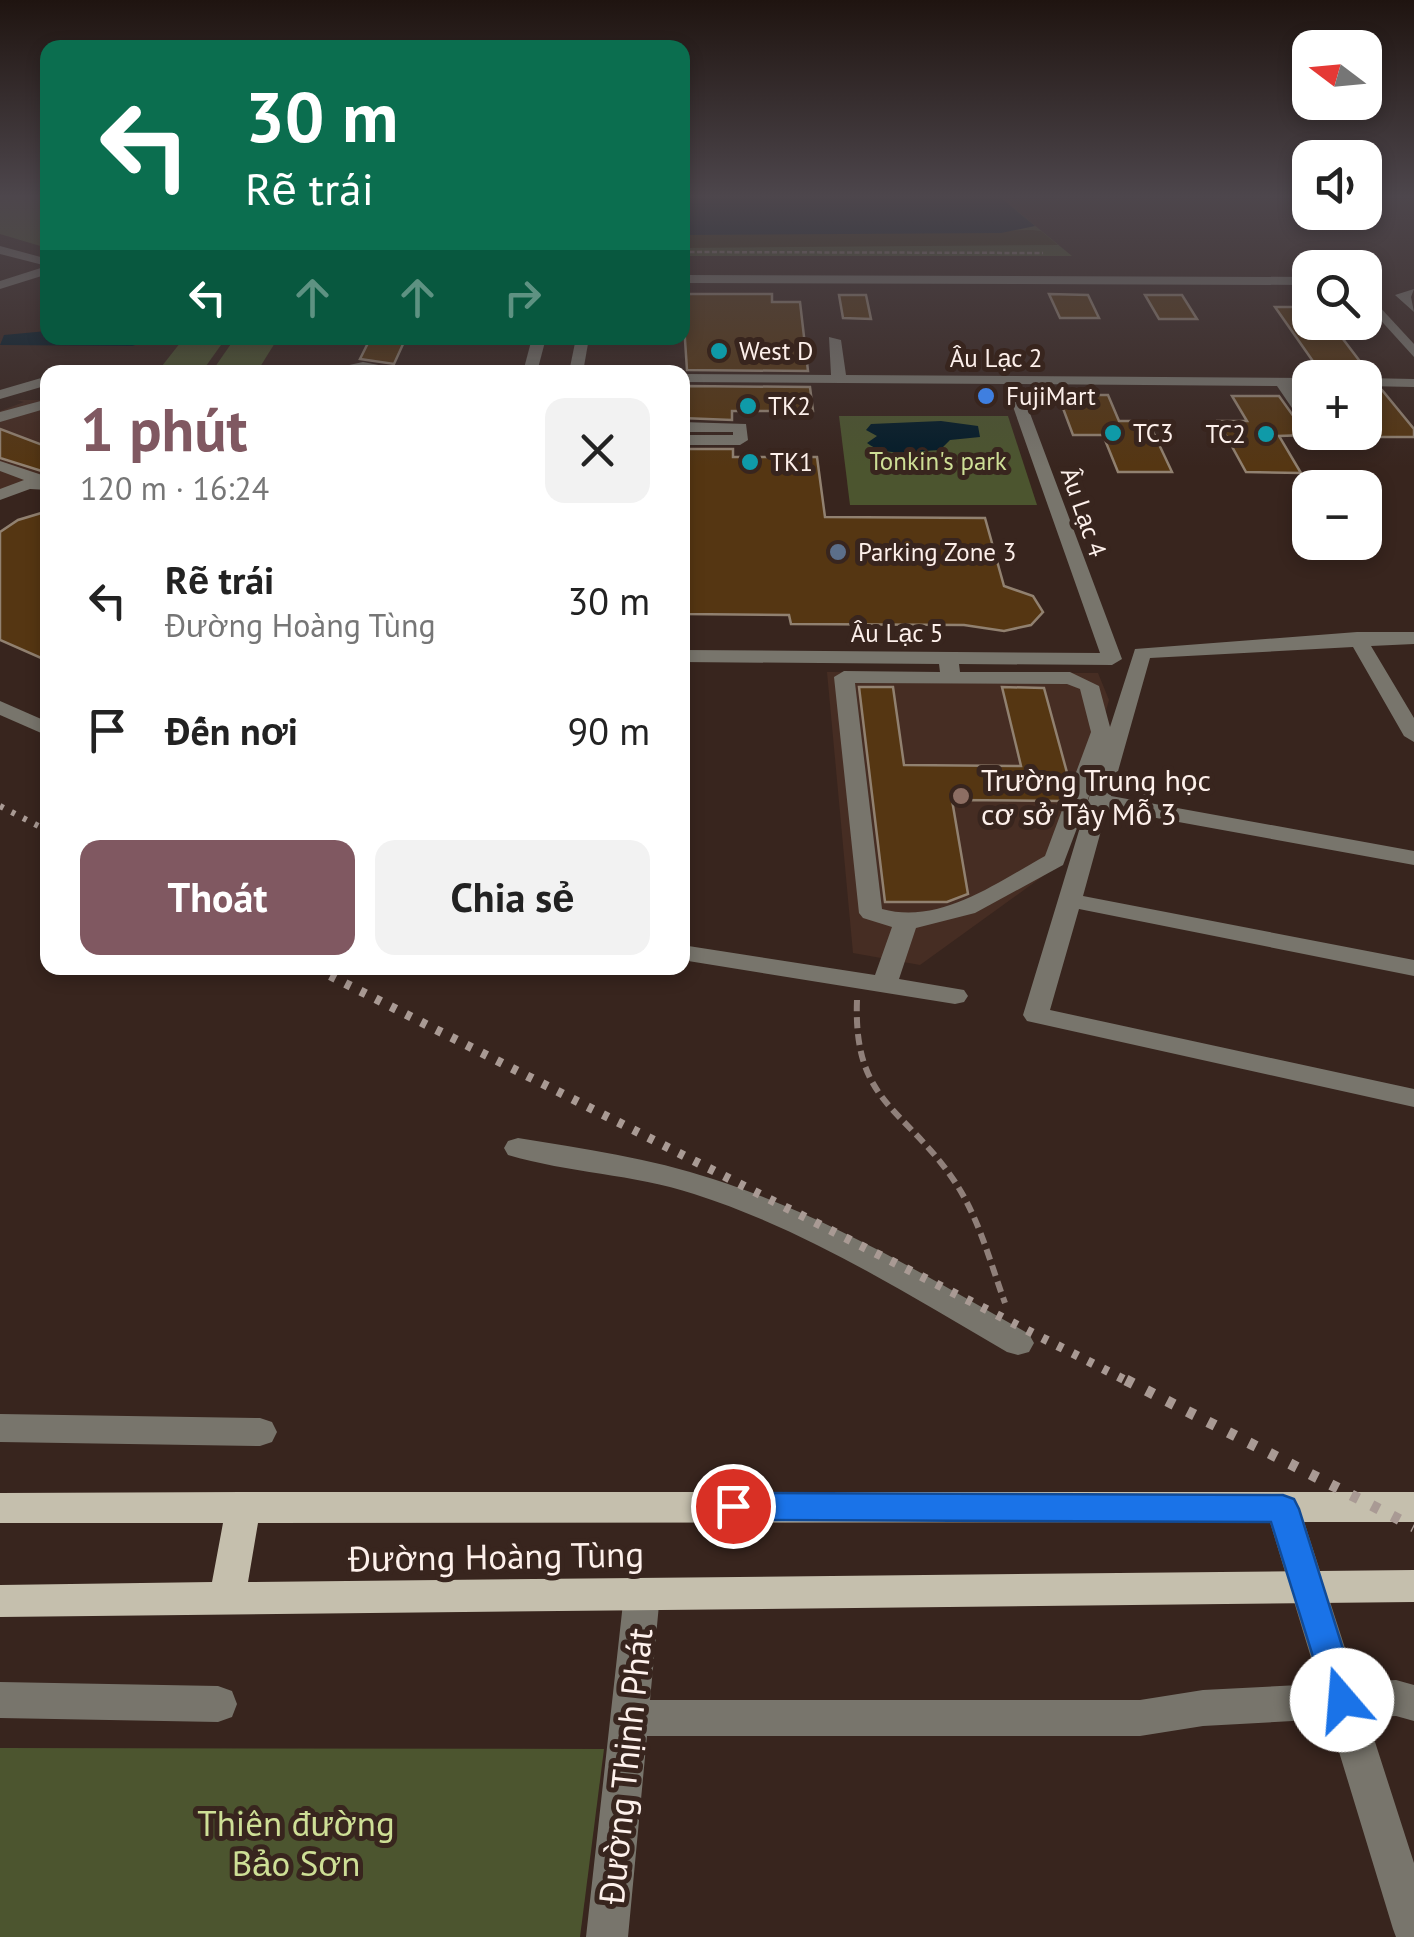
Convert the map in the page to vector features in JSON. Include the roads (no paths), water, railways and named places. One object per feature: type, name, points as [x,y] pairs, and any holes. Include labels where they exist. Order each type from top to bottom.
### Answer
[{"type":"main road","points":[[227,1600],[243,1507]]},
{"type":"main road","name":"Đường Hoàng Tùng","points":[[0,1508],[1414,1507]]},
{"type":"main road","name":"Đường Hoàng Tùng","points":[[0,1601],[1414,1586]]},
{"type":"street","points":[[773,286],[779,290],[824,291],[830,286]]},
{"type":"street","points":[[1085,286],[1093,292],[1143,292],[1146,286]]},
{"type":"street","points":[[1414,293],[1402,295],[1414,308]]},
{"type":"street","points":[[1382,315],[1414,353]]},
{"type":"street","points":[[834,340],[839,380]]},
{"type":"street","name":"Âu Lạc 2","points":[[690,378],[1292,382]]},
{"type":"street","name":"Âu Lạc 4","points":[[1012,381],[1112,659]]},
{"type":"street","points":[[0,395],[40,382]]},
{"type":"street","points":[[1282,382],[1292,397]]},
{"type":"street","points":[[1382,382],[1414,382]]},
{"type":"street","points":[[4,413],[40,406]]},
{"type":"street","points":[[690,427],[740,428],[740,440],[690,440]]},
{"type":"street","points":[[0,466],[40,481]]},
{"type":"street","points":[[0,495],[28,484],[40,484]]},
{"type":"street","points":[[1414,638],[1357,638],[1142,653],[1073,900],[1036,1015],[1414,1098]]},
{"type":"street","points":[[1357,638],[1414,736]]},
{"type":"street","name":"Âu Lạc 5","points":[[690,656],[949,668],[1112,659]]},
{"type":"street","points":[[949,668],[1070,678],[1089,686],[1101,732],[1055,860],[967,908],[905,923],[871,913],[844,677],[949,668]]},
{"type":"street","points":[[0,707],[40,726]]},
{"type":"street","points":[[1100,801],[1414,858]]},
{"type":"street","points":[[1073,900],[1414,968]]},
{"type":"street","points":[[884,985],[905,923]]},
{"type":"street","points":[[690,954],[852,985],[884,985],[955,996]]},
{"type":"street","points":[[518,1148],[655,1172],[748,1203],[841,1241],[1014,1331]]},
{"type":"street","points":[[0,1428],[260,1432]]},
{"type":"street","points":[[1283,1509],[1414,1929]]},
{"type":"street","name":"Đường Thịnh Phát","points":[[607,1937],[642,1594]]},
{"type":"street","points":[[630,1718],[1140,1718],[1204,1708],[1396,1698],[1414,1702]]},
{"type":"street","points":[[0,1700],[218,1704]]},
{"type":"water","points":[[40,332],[40,345],[135,345],[133,346],[0,345],[4,335]]},
{"type":"water","points":[[941,421],[978,426],[980,437],[950,440],[940,450],[912,452],[883,451],[867,443],[877,436],[866,430],[871,424]]},
{"type":"railway","points":[[0,806],[40,827]]},
{"type":"railway","points":[[329,975],[1131,1383]]},
{"type":"railway","points":[[1126,1380],[1414,1527]]},
{"type":"place","name":"West D","points":[[719,351]]},
{"type":"place","name":"FujiMart","points":[[986,396]]},
{"type":"place","name":"TK2","points":[[748,406]]},
{"type":"place","name":"TC3","points":[[1113,433]]},
{"type":"place","name":"TC2","points":[[1266,434]]},
{"type":"place","name":"TK1","points":[[750,462]]},
{"type":"place","name":"Parking Zone 3","points":[[838,552]]},
{"type":"place","name":"Trường Trung học cơ sở Tây Mỗ 3","points":[[961,796]]},
{"type":"park label","name":"Tonkin's park","points":[[938,461]]},
{"type":"park label","name":"Thiên đường Bảo Sơn","points":[[296,1843]]}]
